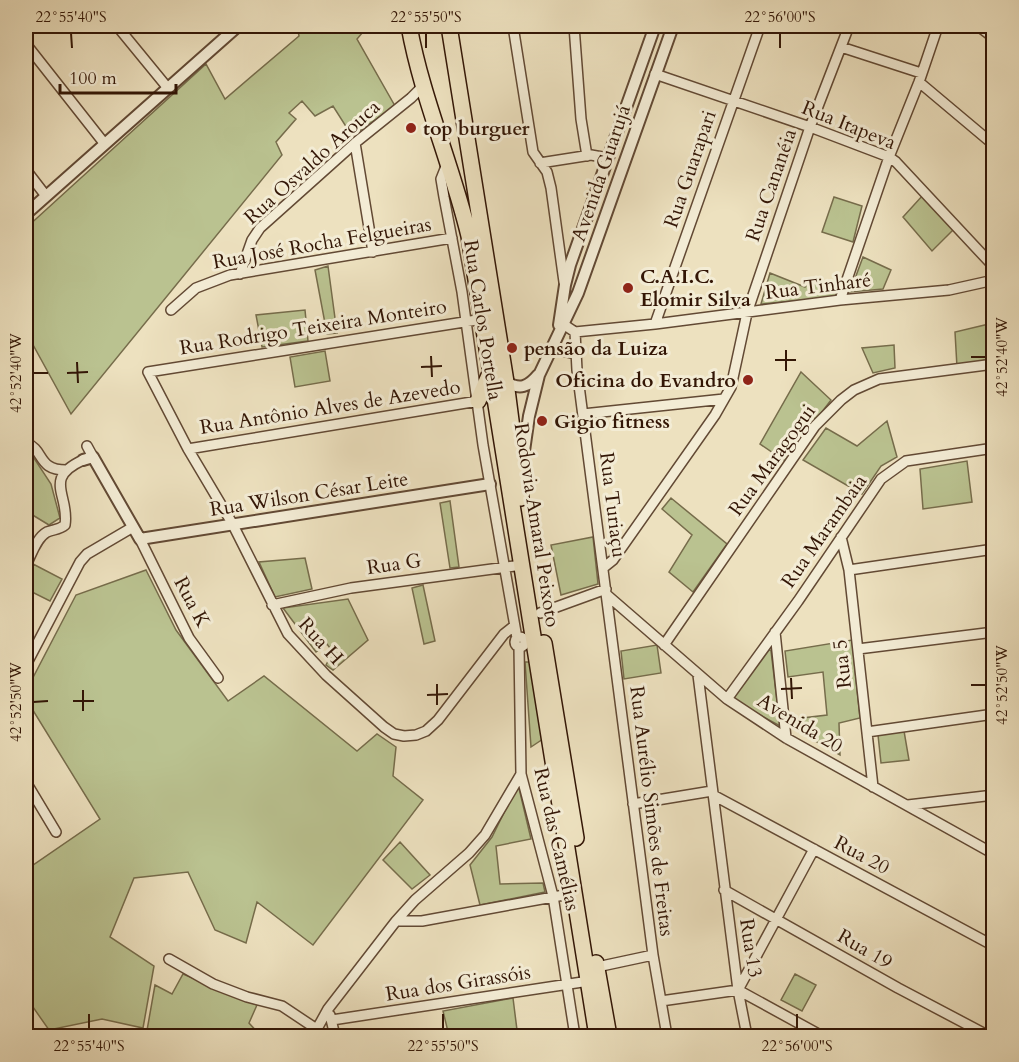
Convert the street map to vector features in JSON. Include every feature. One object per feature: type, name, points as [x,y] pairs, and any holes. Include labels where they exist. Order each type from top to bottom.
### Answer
[{"type":"highway","name":"Rodovia Amaral Peixoto","points":[[409,26],[423,86],[469,236],[522,565],[535,618],[536,654],[597,1036]]},
{"type":"highway","points":[[416,26],[453,163],[453,178]]},
{"type":"highway","points":[[442,26],[455,98],[464,120]]},
{"type":"highway","name":"Rodovia Amaral Peixoto","points":[[449,26],[506,382],[535,618],[609,1036]]},
{"type":"highway","points":[[477,401],[491,371]]},
{"type":"highway","points":[[535,618],[526,632],[518,639],[536,654]]},
{"type":"street","points":[[117,26],[167,87]]},
{"type":"street","points":[[26,214],[167,87],[224,30],[238,26]]},
{"type":"street","points":[[513,26],[533,152],[547,172],[551,188],[565,285]]},
{"type":"street","points":[[574,26],[581,119],[587,156]]},
{"type":"street","name":"Avenida Guarujá","points":[[561,327],[565,285],[655,26]]},
{"type":"street","name":"Avenida Guarujá","points":[[520,486],[538,375],[590,258],[672,26]]},
{"type":"street","name":"Rua Guarapari","points":[[655,324],[760,26]]},
{"type":"street","name":"Rua Cananéia","points":[[603,568],[614,560],[731,387],[747,313],[810,127],[849,26]]},
{"type":"street","points":[[840,300],[889,157],[938,26]]},
{"type":"street","points":[[978,26],[993,38]]},
{"type":"street","points":[[26,44],[104,143]]},
{"type":"street","points":[[841,46],[920,77],[993,145]]},
{"type":"street","name":"Rua Itapeva","points":[[655,74],[810,127],[889,157],[993,267]]},
{"type":"street","name":"Rua Osvaldo Arouca","points":[[240,274],[252,240],[260,228],[423,86]]},
{"type":"street","points":[[615,139],[630,145]]},
{"type":"street","points":[[355,143],[373,252]]},
{"type":"street","points":[[540,163],[587,156],[608,158]]},
{"type":"street","name":"Rua Carlos Portella","points":[[447,162],[441,179],[504,568],[518,639]]},
{"type":"street","points":[[26,170],[46,196]]},
{"type":"street","name":"Rua José Rocha Felgueiras","points":[[171,310],[187,294],[205,283],[240,274],[452,238]]},
{"type":"street","points":[[560,245],[566,250],[590,258]]},
{"type":"street","name":"Rua Tinharé","points":[[575,332],[840,300],[949,290],[993,280]]},
{"type":"street","name":"Rua Rodrigo Teixeira Monteiro","points":[[148,372],[483,319]]},
{"type":"street","points":[[561,327],[575,332]]},
{"type":"street","name":"Rua Turiaçu","points":[[575,332],[575,354],[606,592]]},
{"type":"street","points":[[550,348],[575,354]]},
{"type":"street","name":"Rua Maragogui","points":[[664,645],[815,426],[841,400],[854,390],[879,379],[993,364]]},
{"type":"street","name":"Rua H","points":[[148,372],[188,449],[232,523],[288,634],[384,728],[404,736],[426,731],[438,720],[504,634],[518,639]]},
{"type":"street","points":[[506,382],[515,387],[525,387],[538,375]]},
{"type":"street","points":[[583,414],[724,399]]},
{"type":"street","name":"Rua Antônio Alves de Azevedo","points":[[188,449],[477,401]]},
{"type":"street","points":[[26,443],[33,446],[49,467],[56,470],[66,470],[88,458]]},
{"type":"street","name":"Rua K","points":[[87,446],[88,458],[137,533],[189,638],[218,678]]},
{"type":"street","name":"Rua Marambaia","points":[[727,699],[881,479],[893,468],[924,457],[993,448]]},
{"type":"street","points":[[26,566],[37,543],[48,532],[65,525],[66,517],[60,495],[60,484],[66,470]]},
{"type":"street","name":"Rua Wilson César Leite","points":[[137,533],[232,523],[490,484]]},
{"type":"street","points":[[26,665],[80,562],[87,554],[137,533]]},
{"type":"street","name":"Rua 5","points":[[841,537],[849,570],[873,787]]},
{"type":"street","points":[[849,570],[993,549]]},
{"type":"street","name":"Rua G","points":[[272,605],[351,588],[522,565]]},
{"type":"street","points":[[535,618],[606,592]]},
{"type":"street","name":"Avenida 20","points":[[606,592],[727,699],[786,738],[993,854]]},
{"type":"street","name":"Rua Aurélio Simões de Freitas","points":[[606,592],[653,955],[667,1036]]},
{"type":"street","points":[[775,632],[786,738]]},
{"type":"street","points":[[858,649],[993,632]]},
{"type":"street","name":"Rua das Camélias","points":[[518,639],[521,774],[553,896],[575,1036]]},
{"type":"street","name":"Rua 13","points":[[698,675],[738,990]]},
{"type":"street","points":[[867,732],[993,714]]},
{"type":"street","points":[[169,959],[213,984],[247,997],[282,1006],[315,1033],[328,1010],[396,921],[415,900],[470,853],[485,835],[521,774]]},
{"type":"street","points":[[26,782],[56,832]]},
{"type":"street","points":[[633,804],[712,793]]},
{"type":"street","name":"Rua 20","points":[[712,793],[993,946]]},
{"type":"street","points":[[908,806],[993,795]]},
{"type":"street","name":"Rua 13","points":[[738,990],[814,849]]},
{"type":"street","name":"Rua 19","points":[[724,890],[898,988],[989,1036]]},
{"type":"street","points":[[396,921],[422,921],[575,893]]},
{"type":"street","points":[[597,967],[653,955]]},
{"type":"street","name":"Rua dos Girassóis","points":[[332,1020],[589,981]]},
{"type":"street","points":[[662,1001],[738,990],[806,1033],[822,1036]]},
{"type":"street","points":[[738,990],[747,1036]]},
{"type":"street","points":[[328,1010],[335,1036]]},
{"type":"green space","points":[[297,26],[368,26],[357,39],[395,106],[352,136],[333,106],[315,116],[302,101],[289,113],[296,119],[276,142],[282,155],[71,414],[26,332],[26,228],[206,64],[225,99],[299,36]]},
{"type":"green space","points":[[923,195],[954,229],[932,251],[903,217]]},
{"type":"green space","points":[[834,197],[862,206],[853,242],[822,232]]},
{"type":"green space","points":[[863,257],[891,270],[883,289],[850,292]]},
{"type":"green space","points":[[328,266],[337,333],[327,334],[315,270]]},
{"type":"green space","points":[[770,273],[805,287],[811,279],[838,289],[835,297],[761,304]]},
{"type":"green space","points":[[305,310],[308,341],[262,347],[256,315]]},
{"type":"green space","points":[[993,323],[993,358],[957,367],[955,332]]},
{"type":"green space","points":[[894,345],[895,368],[873,373],[862,348]]},
{"type":"green space","points":[[325,351],[330,381],[295,387],[290,357]]},
{"type":"green space","points":[[801,372],[831,400],[785,461],[760,444]]},
{"type":"green space","points":[[887,421],[897,457],[881,466],[862,494],[803,460],[826,428],[857,446]]},
{"type":"green space","points":[[26,452],[30,452],[51,484],[60,518],[49,525],[26,511]]},
{"type":"green space","points":[[967,461],[972,502],[923,509],[920,469]]},
{"type":"green space","points":[[671,498],[727,544],[693,592],[669,572],[692,535],[662,509]]},
{"type":"green space","points":[[450,501],[459,567],[450,568],[440,503]]},
{"type":"green space","points":[[593,537],[598,584],[561,595],[551,545]]},
{"type":"green space","points":[[305,558],[312,589],[275,597],[259,562]]},
{"type":"green space","points":[[33,564],[62,579],[50,601],[26,589],[26,579]]},
{"type":"green space","points":[[146,570],[176,630],[228,701],[264,676],[357,751],[377,734],[396,747],[393,776],[423,800],[313,945],[257,902],[246,943],[215,930],[188,872],[134,878],[110,937],[154,966],[143,1028],[102,1019],[49,1030],[26,997],[26,870],[100,819],[26,699],[26,691],[76,595]]},
{"type":"green space","points":[[423,585],[435,641],[424,644],[412,588]]},
{"type":"green space","points":[[348,599],[368,640],[333,670],[326,665],[333,652],[327,644],[316,652],[283,608]]},
{"type":"green space","points":[[852,640],[860,718],[839,723],[840,755],[796,730],[794,719],[827,715],[823,672],[788,677],[785,651]]},
{"type":"green space","points":[[657,645],[661,673],[624,679],[621,651]]},
{"type":"green space","points":[[766,647],[771,651],[780,726],[735,701],[733,697]]},
{"type":"green space","points":[[525,662],[530,662],[543,739],[531,747]]},
{"type":"green space","points":[[904,731],[909,760],[881,763],[878,735]]},
{"type":"green space","points":[[518,784],[531,839],[496,846],[500,884],[543,883],[545,892],[480,905],[470,865],[492,837]]},
{"type":"green space","points":[[400,842],[430,875],[412,889],[383,860]]},
{"type":"green space","points":[[183,974],[257,1005],[249,1023],[260,1035],[146,1036],[155,985],[172,994]]},
{"type":"green space","points":[[795,974],[816,985],[802,1011],[781,1000]]},
{"type":"green space","points":[[513,998],[517,1030],[480,1036],[449,1036],[443,1011]]},
{"type":"place","name":"top burguer","points":[[411,128]]},
{"type":"place","name":"C.A.I.C. Elomir Silva","points":[[628,288]]},
{"type":"place","name":"pensão da Luiza","points":[[512,348]]},
{"type":"place","name":"Oficina do Evandro","points":[[748,380]]},
{"type":"place","name":"Gigio fitness","points":[[542,421]]}]
